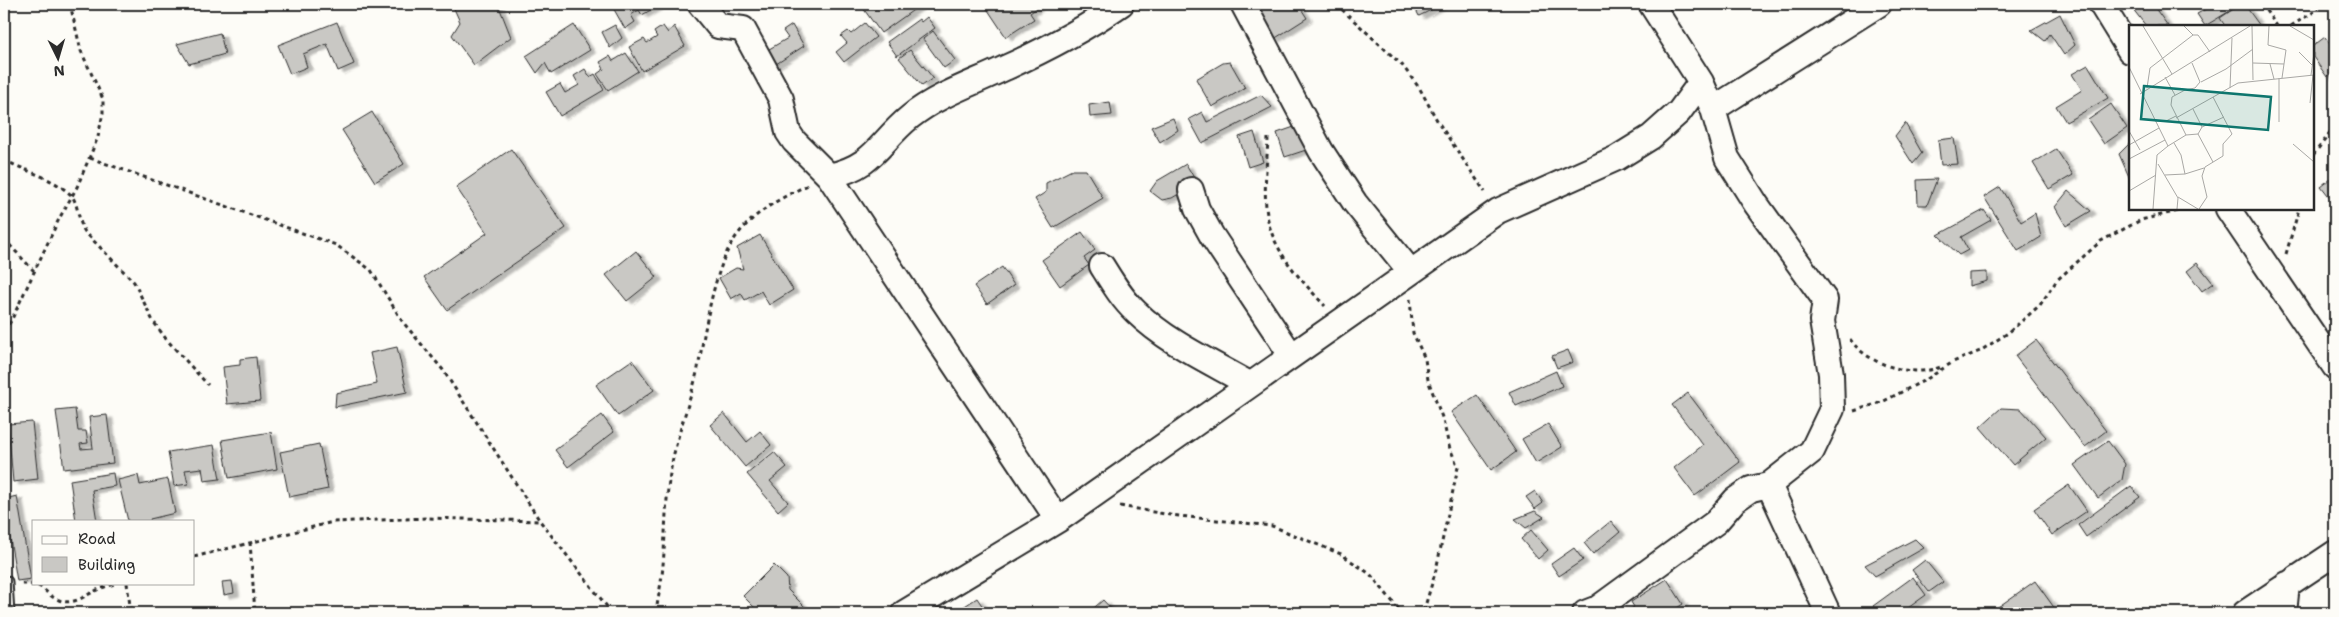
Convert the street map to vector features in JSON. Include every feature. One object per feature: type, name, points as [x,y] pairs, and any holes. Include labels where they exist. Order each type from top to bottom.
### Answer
[{"type":"street","points":[[700,4],[718,26],[743,29],[780,99],[788,132],[794,141],[829,176],[1058,520]]},
{"type":"street","points":[[829,176],[849,172],[867,161],[910,117],[945,96],[1057,42],[1121,4]]},
{"type":"street","points":[[1243,4],[1321,151],[1355,203],[1410,271]]},
{"type":"street","points":[[1585,613],[1598,608],[1716,522],[1735,500],[1752,490],[1769,485],[1812,451],[1832,409],[1831,374],[1822,321],[1825,300],[1756,204],[1727,158],[1713,109],[1701,82],[1651,4]]},
{"type":"street","points":[[1713,109],[1878,4]]},
{"type":"street","points":[[2101,4],[2129,49]]},
{"type":"street","points":[[904,613],[1058,520],[1249,384],[1498,211],[1617,158],[1651,137],[1679,112],[1701,82]]},
{"type":"street","points":[[1191,190],[1197,209],[1212,236],[1291,355]]},
{"type":"street","points":[[2229,210],[2335,367]]},
{"type":"street","points":[[1102,266],[1115,288],[1136,312],[1187,349],[1249,384]]},
{"type":"street","points":[[1769,485],[1828,613]]},
{"type":"street","points":[[2244,613],[2335,553]]},
{"type":"street","points":[[2284,613],[2287,584]]},
{"type":"lane","points":[[8,613],[12,583]]},
{"type":"path","points":[[4,331],[11,321],[90,158],[98,137],[103,114],[103,99],[80,50],[70,4]]},
{"type":"path","points":[[1336,4],[1402,65],[1420,89],[1438,122],[1498,211]]},
{"type":"path","points":[[2261,4],[2276,25]]},
{"type":"path","points":[[2293,25],[2312,13],[2322,4]]},
{"type":"path","points":[[2314,154],[2335,127]]},
{"type":"path","points":[[1268,138],[1266,200],[1271,230],[1283,255],[1338,322]]},
{"type":"path","points":[[90,158],[336,245],[371,270],[402,321],[443,370],[540,521],[612,613]]},
{"type":"path","points":[[4,160],[51,182],[72,196],[80,224],[85,232],[134,282],[153,321],[166,339],[208,385]]},
{"type":"path","points":[[656,613],[663,566],[668,485],[672,461],[697,372],[709,311],[725,256],[742,230],[762,211],[785,196],[829,176]]},
{"type":"path","points":[[1848,336],[1853,344],[1871,359],[1896,368],[1917,371],[1938,369],[1980,351],[2008,333],[2040,305],[2057,280],[2101,241],[2141,220],[2182,210]]},
{"type":"path","points":[[2276,282],[2299,210]]},
{"type":"path","points":[[4,239],[34,271]]},
{"type":"path","points":[[1410,271],[1413,334],[1425,359],[1428,380],[1443,420],[1449,446],[1458,467],[1436,570],[1423,613]]},
{"type":"path","points":[[1850,412],[1882,402],[1927,379],[1953,362]]},
{"type":"path","points":[[1082,503],[1272,526],[1342,554],[1370,574],[1402,613]]},
{"type":"path","points":[[195,557],[333,522],[426,518],[540,521]]},
{"type":"path","points":[[250,542],[255,613]]},
{"type":"path","points":[[12,583],[38,585],[57,600],[66,602],[85,598],[95,591],[114,584]]},
{"type":"path","points":[[127,584],[131,613]]},
{"type":"building","points":[[452,4],[498,4],[511,37],[474,65],[452,35],[460,22]]},
{"type":"building","points":[[611,4],[661,4],[642,15],[639,10],[631,15],[635,22],[625,29]]},
{"type":"building","points":[[860,4],[878,4],[881,8],[888,4],[917,4],[919,6],[881,33]]},
{"type":"building","points":[[984,4],[1034,4],[1037,8],[1030,13],[1034,19],[1006,37]]},
{"type":"building","points":[[1252,4],[1298,4],[1307,18],[1274,39]]},
{"type":"building","points":[[1413,4],[1443,4],[1419,16]]},
{"type":"building","points":[[2129,4],[2152,4],[2167,25],[2145,25]]},
{"type":"building","points":[[2215,4],[2237,4],[2238,6],[2207,25],[2204,25],[2197,14]]},
{"type":"building","points":[[2241,4],[2244,4],[2259,25],[2224,25],[2220,18]]},
{"type":"building","points":[[2060,14],[2075,45],[2064,55],[2050,34],[2045,41],[2031,30]]},
{"type":"building","points":[[927,17],[935,28],[897,56],[887,42],[919,19],[921,22]]},
{"type":"building","points":[[337,22],[354,64],[338,71],[327,44],[303,54],[307,67],[290,74],[278,45]]},
{"type":"building","points":[[865,23],[876,37],[844,62],[836,52],[847,43],[841,36],[848,31],[851,34]]},
{"type":"building","points":[[574,25],[590,50],[551,74],[545,63],[537,73],[526,56]]},
{"type":"building","points":[[615,25],[622,38],[610,48],[602,32]]},
{"type":"building","points":[[792,25],[804,46],[773,66],[764,52],[788,38],[783,31]]},
{"type":"building","points":[[663,26],[668,33],[674,26],[685,46],[642,71],[629,47],[644,39],[647,43],[657,37],[654,32]]},
{"type":"building","points":[[933,31],[955,60],[944,68],[923,39]]},
{"type":"building","points":[[220,33],[225,54],[189,64],[177,44]]},
{"type":"building","points":[[2325,37],[2335,51],[2335,71],[2327,77],[2314,58],[2314,45]]},
{"type":"building","points":[[910,50],[933,78],[922,86],[899,58]]},
{"type":"building","points":[[626,53],[638,71],[608,90],[597,74],[604,69],[600,62],[610,56],[613,61]]},
{"type":"building","points":[[1230,62],[1245,88],[1212,107],[1196,79],[1223,63]]},
{"type":"building","points":[[2088,65],[2108,98],[2066,122],[2056,106],[2082,90],[2072,74]]},
{"type":"building","points":[[585,69],[590,77],[595,74],[604,90],[560,116],[546,92],[560,84],[565,93],[579,85],[574,76]]},
{"type":"building","points":[[1261,95],[1272,107],[1202,143],[1189,119],[1202,112],[1207,122]]},
{"type":"building","points":[[1110,102],[1112,115],[1090,117],[1089,105]]},
{"type":"building","points":[[2111,104],[2127,128],[2104,144],[2088,120]]},
{"type":"building","points":[[372,112],[404,164],[375,182],[342,130]]},
{"type":"building","points":[[1173,118],[1178,130],[1160,142],[1151,127]]},
{"type":"building","points":[[1905,123],[1922,153],[1913,164],[1895,136]]},
{"type":"building","points":[[1297,126],[1306,150],[1285,157],[1277,133]]},
{"type":"building","points":[[1254,132],[1263,162],[1248,167],[1239,137]]},
{"type":"building","points":[[1954,138],[1958,164],[1941,165],[1938,140]]},
{"type":"building","points":[[2129,144],[2129,177],[2119,154]]},
{"type":"building","points":[[511,149],[566,228],[447,310],[424,277],[487,233],[456,187]]},
{"type":"building","points":[[2056,149],[2073,175],[2049,189],[2033,163]]},
{"type":"building","points":[[1186,164],[1197,183],[1172,198],[1162,200],[1150,191],[1157,181]]},
{"type":"building","points":[[1072,170],[1086,170],[1103,198],[1053,228],[1035,199],[1046,192],[1046,183]]},
{"type":"building","points":[[2335,175],[2335,204],[2321,186]]},
{"type":"building","points":[[1937,179],[1927,205],[1918,205],[1917,180]]},
{"type":"building","points":[[2000,187],[2021,222],[2035,213],[2041,237],[2018,251],[1984,197]]},
{"type":"building","points":[[2068,191],[2091,211],[2066,226],[2055,207]]},
{"type":"building","points":[[1984,210],[1991,220],[1961,237],[1968,250],[1959,255],[1938,235]]},
{"type":"building","points":[[1082,232],[1095,250],[1084,258],[1089,265],[1060,286],[1042,260]]},
{"type":"building","points":[[760,235],[793,290],[769,305],[761,291],[745,300],[741,293],[731,299],[719,278],[736,268],[743,269],[737,248]]},
{"type":"building","points":[[636,251],[657,277],[627,301],[606,275]]},
{"type":"building","points":[[2197,263],[2213,283],[2202,291],[2187,271]]},
{"type":"building","points":[[1002,267],[1014,285],[987,304],[974,286]]},
{"type":"building","points":[[1987,272],[1987,281],[1969,286],[1969,273]]},
{"type":"building","points":[[2036,340],[2106,431],[2085,447],[2015,356]]},
{"type":"building","points":[[397,347],[407,392],[335,407],[336,393],[377,384],[370,353]]},
{"type":"building","points":[[1568,350],[1573,362],[1557,368],[1552,356]]},
{"type":"building","points":[[256,357],[260,401],[227,404],[223,367],[240,365],[240,359]]},
{"type":"building","points":[[632,360],[654,390],[618,416],[596,385]]},
{"type":"building","points":[[1556,371],[1562,386],[1516,406],[1509,392]]},
{"type":"building","points":[[1688,393],[1740,462],[1695,496],[1674,468],[1703,445],[1672,405]]},
{"type":"building","points":[[1477,395],[1516,452],[1491,470],[1451,412]]},
{"type":"building","points":[[2001,408],[2021,409],[2046,437],[2013,465],[1980,427]]},
{"type":"building","points":[[75,409],[78,431],[86,431],[88,443],[80,444],[81,449],[93,448],[89,417],[107,415],[113,463],[64,469],[56,411]]},
{"type":"building","points":[[724,413],[747,442],[760,431],[771,445],[745,467],[710,425]]},
{"type":"building","points":[[602,415],[614,432],[568,467],[555,450]]},
{"type":"building","points":[[32,422],[38,479],[13,482],[8,424]]},
{"type":"building","points":[[1548,424],[1562,447],[1536,463],[1522,439]]},
{"type":"building","points":[[271,432],[277,469],[229,478],[222,440]]},
{"type":"building","points":[[2108,441],[2125,464],[2122,480],[2098,498],[2074,465]]},
{"type":"building","points":[[319,444],[328,489],[289,497],[280,452]]},
{"type":"building","points":[[214,445],[220,479],[204,481],[202,468],[185,470],[188,484],[174,486],[168,452]]},
{"type":"building","points":[[774,452],[787,467],[770,481],[788,502],[778,511],[747,474]]},
{"type":"building","points":[[113,473],[115,486],[92,490],[97,520],[76,520],[70,480]]},
{"type":"building","points":[[138,475],[140,485],[168,479],[175,513],[150,520],[128,520],[118,480]]},
{"type":"building","points":[[2069,485],[2087,511],[2052,535],[2034,509]]},
{"type":"building","points":[[2131,486],[2140,497],[2086,537],[2078,525]]},
{"type":"building","points":[[1535,491],[1543,503],[1535,509],[1526,497]]},
{"type":"building","points":[[17,496],[31,579],[17,581],[7,521],[4,521],[4,499]]},
{"type":"building","points":[[1535,511],[1544,517],[1526,528],[1515,519]]},
{"type":"building","points":[[1611,521],[1620,532],[1593,554],[1584,543]]},
{"type":"building","points":[[1531,530],[1548,550],[1538,559],[1521,539]]},
{"type":"building","points":[[1915,539],[1924,548],[1875,576],[1865,565]]},
{"type":"building","points":[[1574,548],[1583,560],[1559,576],[1551,564]]},
{"type":"building","points":[[1925,560],[1943,582],[1929,592],[1912,570]]},
{"type":"building","points":[[774,565],[787,578],[788,590],[807,609],[802,613],[751,613],[756,609],[743,596]]},
{"type":"building","points":[[1913,577],[1926,595],[1901,613],[1879,613],[1873,606]]},
{"type":"building","points":[[1667,579],[1683,604],[1669,613],[1624,613],[1634,607],[1631,602]]},
{"type":"building","points":[[232,581],[234,593],[224,595],[222,582]]},
{"type":"building","points":[[2035,581],[2058,613],[2002,613],[1998,607]]},
{"type":"building","points":[[977,598],[987,613],[954,613]]},
{"type":"building","points":[[1103,600],[1115,613],[1088,613]]},
{"type":"building","points":[[1289,607],[1293,613],[1280,613]]}]
